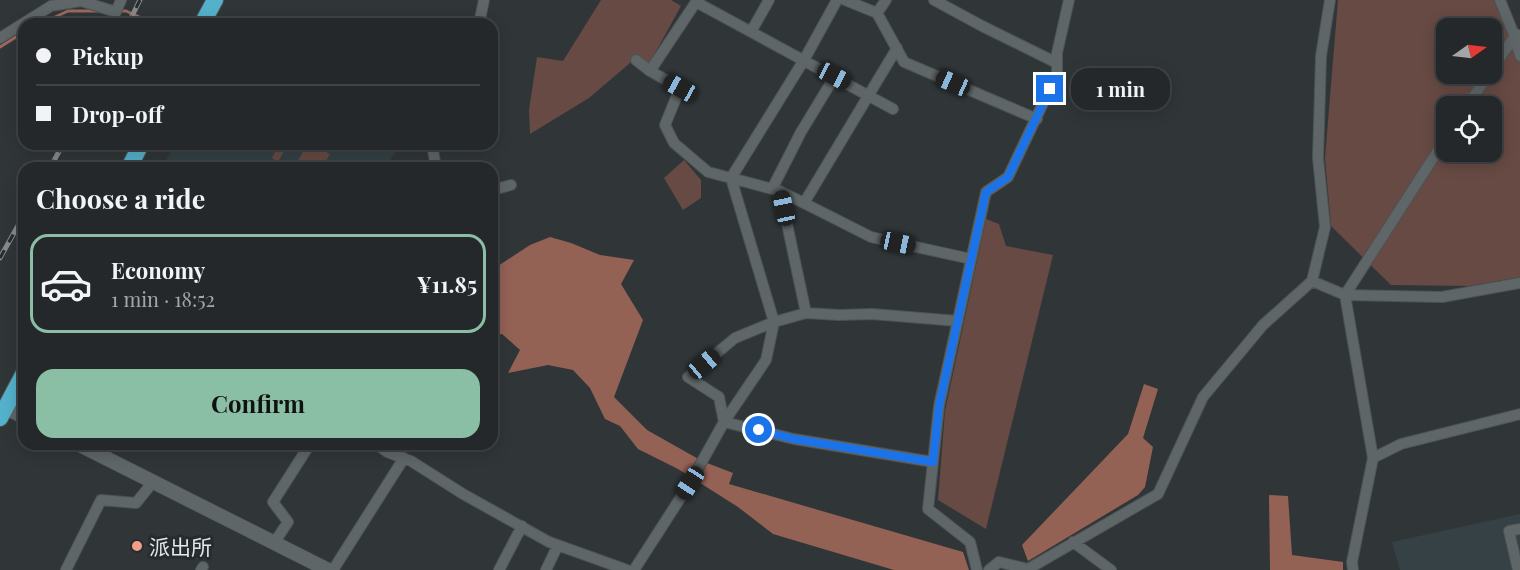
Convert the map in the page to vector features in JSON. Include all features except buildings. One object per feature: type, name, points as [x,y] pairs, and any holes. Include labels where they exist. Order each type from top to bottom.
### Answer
[{"type":"highway","points":[[205,18],[215,0]]},
{"type":"highway","points":[[3,413],[18,384]]},
{"type":"street","points":[[32,18],[51,6],[81,1],[116,12],[122,0]]},
{"type":"street","points":[[480,18],[484,0]]},
{"type":"street","points":[[752,30],[769,0]]},
{"type":"street","points":[[634,570],[690,483],[724,422],[766,360],[774,322],[731,178],[804,60],[837,0]]},
{"type":"street","points":[[845,0],[877,13],[904,62],[1037,119]]},
{"type":"street","points":[[877,13],[886,0]]},
{"type":"street","points":[[934,0],[1057,63]]},
{"type":"street","points":[[977,570],[970,542],[928,509],[939,406],[986,192],[1008,177],[1057,74],[1056,54],[1069,0]]},
{"type":"street","points":[[989,570],[999,562],[1028,569],[1158,494],[1203,397],[1263,325],[1312,282],[1325,227],[1318,158],[1321,56],[1330,0]]},
{"type":"street","points":[[1500,0],[1517,33],[1520,56]]},
{"type":"street","points":[[650,71],[694,1],[752,30],[893,109]]},
{"type":"street","points":[[0,38],[18,27]]},
{"type":"street","points":[[1502,55],[1517,33]]},
{"type":"street","points":[[804,203],[897,48]]},
{"type":"street","points":[[636,60],[680,88],[664,125],[674,142],[708,172],[776,190],[871,237],[971,259]]},
{"type":"street","points":[[806,313],[776,190],[801,132],[834,76]]},
{"type":"street","points":[[1353,570],[1352,562],[1373,458],[1345,295],[1436,154]]},
{"type":"street","points":[[498,188],[511,185]]},
{"type":"street","points":[[1312,282],[1345,295],[1442,297],[1520,283]]},
{"type":"street","points":[[724,422],[720,397],[688,377],[735,338],[774,322],[806,313],[958,321]]},
{"type":"street","points":[[3,413],[18,416]]},
{"type":"street","points":[[1373,458],[1401,444],[1520,414]]},
{"type":"street","points":[[724,422],[794,439],[933,462]]},
{"type":"street","points":[[90,450],[328,570]]},
{"type":"street","points":[[274,543],[288,522],[273,502],[306,450]]},
{"type":"street","points":[[384,450],[404,458],[558,545],[627,570]]},
{"type":"street","points":[[333,570],[404,458]]},
{"type":"street","points":[[66,570],[101,500],[136,503],[153,482]]},
{"type":"street","points":[[499,570],[522,526]]},
{"type":"street","points":[[1518,570],[1509,531],[1520,529]]},
{"type":"street","points":[[1073,542],[1111,570]]},
{"type":"street","points":[[546,570],[558,545]]},
{"type":"shaded area","points":[[601,0],[671,0],[681,6],[649,64],[637,57],[589,98],[530,134],[529,110],[537,57],[563,61]]},
{"type":"shaded area","points":[[1338,0],[1500,0],[1520,37],[1520,277],[1469,286],[1391,285],[1331,226],[1325,158]]},
{"type":"shaded area","points":[[172,150],[396,150],[389,162],[165,162]]},
{"type":"shaded area","points":[[276,150],[285,150],[278,162],[272,158]]},
{"type":"shaded area","points":[[304,150],[322,150],[330,154],[325,162],[298,162]]},
{"type":"shaded area","points":[[684,160],[701,180],[701,198],[683,210],[664,178]]},
{"type":"shaded area","points":[[986,219],[999,224],[1006,246],[1053,255],[986,529],[938,500],[945,411]]},
{"type":"shaded area","points":[[550,237],[600,255],[634,260],[621,284],[643,320],[614,397],[647,430],[702,461],[733,473],[729,484],[963,552],[969,570],[894,570],[773,534],[738,507],[678,469],[638,449],[620,426],[605,419],[590,388],[573,370],[548,365],[508,373],[520,350],[502,334],[498,334],[498,266],[530,245]]},
{"type":"shaded area","points":[[1144,384],[1158,389],[1143,438],[1153,447],[1145,487],[1138,495],[1028,561],[1022,545],[1128,434]]},
{"type":"shaded area","points":[[1269,495],[1288,496],[1292,555],[1343,562],[1343,570],[1270,570]]},
{"type":"shaded area","points":[[1520,514],[1520,570],[1400,570],[1392,542]]},
{"type":"waterway","points":[[53,18],[68,11],[99,11]]},
{"type":"waterway","points":[[121,11],[142,18]]},
{"type":"waterway","points":[[0,47],[18,36]]},
{"type":"railway","points":[[131,18],[140,0]]},
{"type":"railway","points":[[53,162],[60,150]]},
{"type":"railway","points":[[0,258],[18,226]]},
{"type":"place","name":"派出所","points":[[137,546]]},
{"type":"route","points":[[759,430],[794,439],[933,462],[939,406],[986,192],[1008,177],[1050,89]]}]
